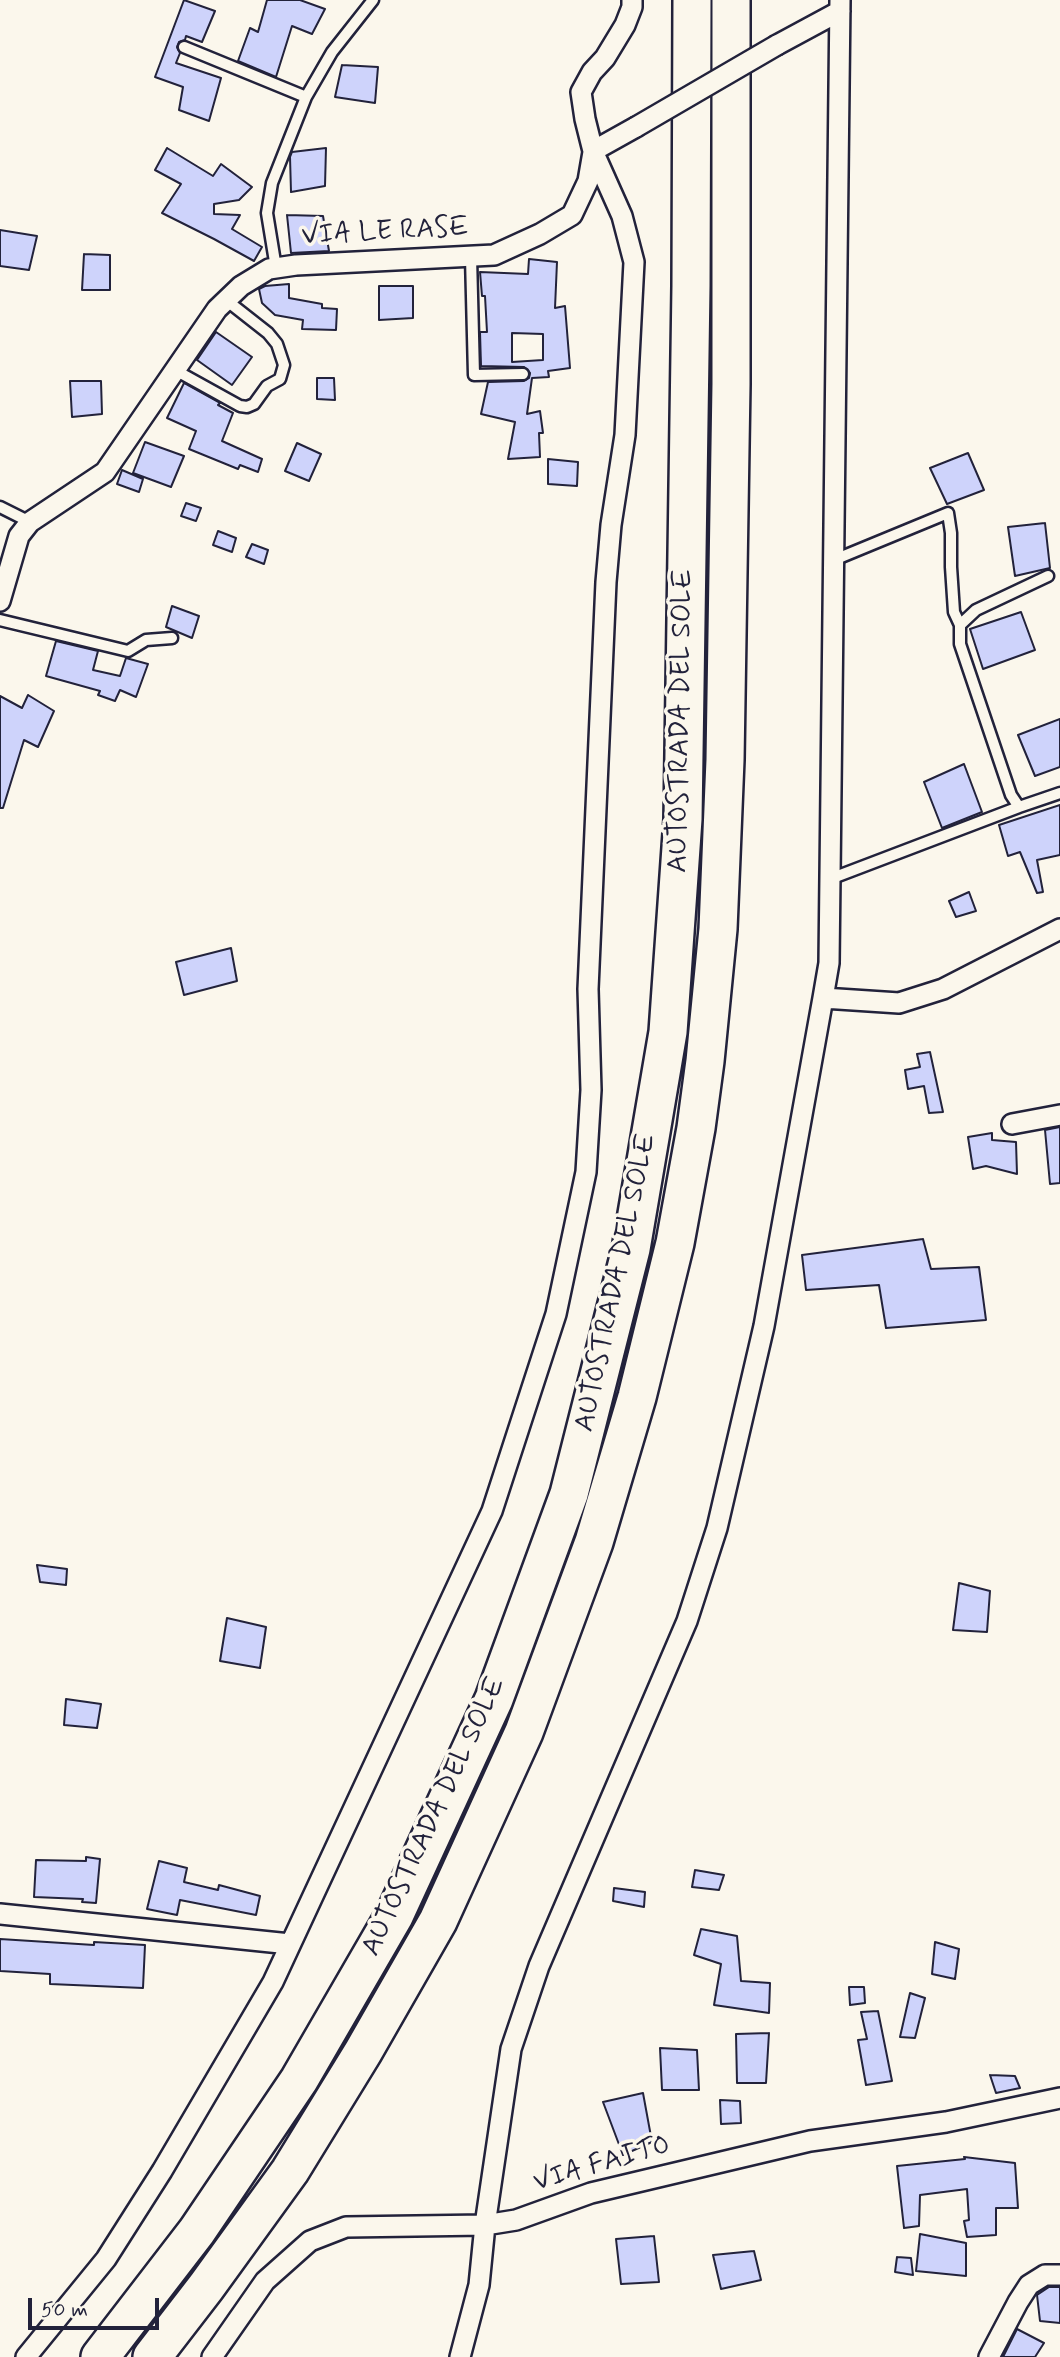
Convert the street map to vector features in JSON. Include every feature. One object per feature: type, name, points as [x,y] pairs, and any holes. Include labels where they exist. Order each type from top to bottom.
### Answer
[{"type":"highway","name":"AUTOSTRADA DEL SOLE","points":[[100,2357],[197,2231],[299,2080],[394,1916],[494,1699],[569,1494],[602,1365],[631,1249],[668,1032],[683,819],[691,286],[692,0]]},
{"type":"highway","name":"AUTOSTRADA DEL SOLE","points":[[152,2357],[290,2171],[363,2052],[438,1921],[524,1732],[594,1542],[640,1384],[675,1243],[696,1128],[718,929],[725,760],[731,384],[731,0]]},
{"type":"street","points":[[26,2357],[106,2259],[162,2171],[273,1982],[492,1511],[556,1314],[586,1172],[591,1090],[588,989],[606,582],[611,525],[625,435],[634,262],[622,216],[593,150],[580,92],[625,25],[632,0]]},
{"type":"street","points":[[593,150],[777,45],[840,5]]},
{"type":"street","points":[[460,2357],[479,2285],[485,2225],[511,2049],[539,1966],[687,1621],[717,1528],[764,1326],[829,963],[840,5]]},
{"type":"street","name":"VIA LE RASE","points":[[0,601],[19,536],[30,522],[105,472],[217,309],[241,286],[269,270],[296,265],[494,256],[572,215],[588,181],[593,150]]},
{"type":"street","points":[[823,998],[899,1003],[943,989],[1060,929]]},
{"type":"street","points":[[1012,1124],[1060,1115]]},
{"type":"street","points":[[0,1914],[290,1944]]},
{"type":"street","name":"VIA FAITO","points":[[212,2357],[265,2281],[310,2241],[346,2227],[485,2225],[516,2220],[591,2193],[810,2141],[946,2122],[1060,2098]]},
{"type":"street","points":[[989,2357],[1029,2285],[1045,2275],[1060,2275]]},
{"type":"lane","points":[[276,268],[267,213],[272,183],[306,97],[332,52],[373,0]]},
{"type":"lane","points":[[184,47],[306,97]]},
{"type":"lane","points":[[471,257],[474,375],[523,374]]},
{"type":"lane","points":[[175,370],[240,406],[247,407],[254,404],[267,386],[280,379],[284,365],[277,344],[268,333],[226,300]]},
{"type":"lane","points":[[0,507],[30,522]]},
{"type":"lane","points":[[833,561],[948,513],[954,612],[960,625],[960,644],[1011,795],[1019,807]]},
{"type":"lane","points":[[960,625],[976,610],[1048,576]]},
{"type":"lane","points":[[0,620],[128,651],[146,640],[172,638]]},
{"type":"lane","points":[[830,879],[1060,793]]},
{"type":"building","points":[[184,0],[215,11],[202,42],[186,36],[185,40],[179,42],[177,47],[180,53],[176,63],[221,78],[209,121],[179,110],[183,87],[155,77]]},
{"type":"building","points":[[267,0],[300,0],[325,9],[312,34],[292,26],[276,77],[238,61],[250,28],[258,32]]},
{"type":"building","points":[[342,65],[378,67],[375,103],[335,97]]},
{"type":"building","points":[[167,148],[213,176],[221,164],[252,187],[239,200],[214,204],[214,214],[240,215],[232,229],[262,247],[254,261],[162,213],[181,184],[155,170]]},
{"type":"building","points":[[326,148],[325,186],[291,192],[292,152]]},
{"type":"building","points":[[287,215],[323,216],[329,251],[291,253]]},
{"type":"building","points":[[0,230],[37,236],[29,270],[0,266]]},
{"type":"building","points":[[84,254],[110,255],[110,290],[82,290]]},
{"type":"building","points":[[529,259],[557,262],[555,308],[565,306],[570,368],[548,371],[549,377],[532,378],[527,414],[540,411],[543,433],[539,433],[540,457],[508,459],[515,422],[481,414],[488,382],[524,381],[529,378],[530,373],[524,367],[481,366],[480,332],[487,332],[485,296],[482,296],[480,272],[528,274]],"holes":[[[512,333],[543,334],[543,360],[512,362]]]},
{"type":"building","points":[[289,284],[289,298],[322,304],[322,308],[337,309],[336,330],[302,329],[303,320],[275,315],[262,303],[259,289]]},
{"type":"building","points":[[379,286],[413,286],[413,318],[379,320]]},
{"type":"building","points":[[216,332],[252,357],[232,385],[197,360]]},
{"type":"building","points":[[317,378],[334,378],[335,400],[317,399]]},
{"type":"building","points":[[70,381],[101,381],[102,414],[72,417]]},
{"type":"building","points":[[184,383],[233,413],[222,441],[262,459],[258,472],[240,465],[238,469],[189,449],[196,431],[167,418]]},
{"type":"building","points":[[145,442],[184,456],[171,487],[133,473]]},
{"type":"building","points":[[297,443],[321,454],[309,481],[285,471]]},
{"type":"building","points":[[968,453],[984,490],[947,504],[930,468]]},
{"type":"building","points":[[548,459],[578,462],[577,486],[548,484]]},
{"type":"building","points":[[122,470],[143,479],[139,492],[117,484]]},
{"type":"building","points":[[186,503],[201,508],[196,521],[181,516]]},
{"type":"building","points":[[1045,523],[1050,568],[1015,576],[1008,527]]},
{"type":"building","points":[[218,531],[236,538],[232,552],[213,545]]},
{"type":"building","points":[[252,544],[268,550],[264,564],[246,557]]},
{"type":"building","points":[[172,606],[199,616],[192,638],[166,627]]},
{"type":"building","points":[[1021,612],[1035,650],[983,669],[970,629]]},
{"type":"building","points":[[56,641],[98,651],[93,670],[120,676],[126,658],[148,664],[136,697],[120,690],[115,701],[98,695],[100,691],[46,676]]},
{"type":"building","points":[[28,695],[54,711],[38,747],[24,740],[3,808],[0,808],[0,696],[22,708]]},
{"type":"building","points":[[1060,719],[1060,767],[1035,776],[1018,735]]},
{"type":"building","points":[[964,764],[982,812],[942,828],[924,782]]},
{"type":"building","points":[[1060,805],[1060,855],[1037,860],[1043,892],[1037,893],[1020,852],[1008,856],[999,825]]},
{"type":"building","points":[[969,892],[976,911],[956,917],[949,901]]},
{"type":"building","points":[[231,948],[237,981],[184,995],[176,962]]},
{"type":"building","points":[[930,1052],[943,1112],[929,1113],[924,1086],[908,1089],[905,1070],[920,1067],[917,1054]]},
{"type":"building","points":[[1060,1127],[1060,1183],[1050,1184],[1045,1130]]},
{"type":"building","points":[[992,1133],[992,1140],[1016,1142],[1017,1174],[986,1166],[973,1169],[968,1137]]},
{"type":"building","points":[[923,1239],[931,1269],[979,1267],[986,1320],[886,1328],[879,1285],[806,1290],[802,1255]]},
{"type":"building","points":[[37,1565],[67,1569],[66,1585],[40,1582]]},
{"type":"building","points":[[959,1583],[990,1591],[987,1632],[953,1630]]},
{"type":"building","points":[[227,1618],[266,1627],[260,1668],[220,1661]]},
{"type":"building","points":[[66,1699],[101,1704],[97,1728],[64,1725]]},
{"type":"building","points":[[86,1857],[100,1859],[96,1903],[82,1902],[83,1899],[34,1897],[36,1860],[86,1861]]},
{"type":"building","points":[[159,1861],[187,1868],[184,1882],[218,1890],[219,1885],[260,1896],[256,1915],[180,1900],[177,1915],[147,1909]]},
{"type":"building","points":[[695,1870],[724,1875],[719,1890],[692,1887]]},
{"type":"building","points":[[614,1888],[645,1892],[644,1907],[613,1901]]},
{"type":"building","points":[[701,1929],[737,1936],[741,1981],[770,1983],[769,2013],[714,2005],[721,1964],[694,1955]]},
{"type":"building","points":[[0,1939],[94,1945],[94,1942],[145,1945],[143,1988],[50,1984],[50,1974],[0,1971]]},
{"type":"building","points":[[935,1942],[959,1949],[955,1979],[932,1974]]},
{"type":"building","points":[[849,1987],[864,1987],[865,2003],[850,2005]]},
{"type":"building","points":[[910,1993],[925,1998],[915,2038],[900,2037]]},
{"type":"building","points":[[878,2011],[892,2081],[866,2085],[858,2040],[867,2039],[861,2012]]},
{"type":"building","points":[[769,2033],[766,2083],[737,2083],[736,2034]]},
{"type":"building","points":[[660,2048],[697,2050],[699,2090],[662,2090]]},
{"type":"building","points":[[990,2075],[1015,2076],[1020,2088],[996,2093]]},
{"type":"building","points":[[643,2093],[652,2142],[623,2155],[603,2102]]},
{"type":"building","points":[[720,2100],[740,2101],[741,2123],[721,2124]]},
{"type":"building","points":[[964,2157],[1015,2163],[1018,2208],[996,2208],[996,2235],[967,2237],[964,2221],[969,2220],[967,2189],[920,2195],[919,2226],[904,2228],[897,2166],[965,2159]]},
{"type":"building","points":[[920,2234],[966,2243],[966,2276],[916,2271]]},
{"type":"building","points":[[654,2236],[659,2282],[621,2284],[616,2239]]},
{"type":"building","points":[[754,2251],[761,2280],[721,2289],[713,2255]]},
{"type":"building","points":[[897,2257],[911,2258],[913,2275],[895,2272]]},
{"type":"building","points":[[1049,2287],[1060,2287],[1060,2323],[1040,2321],[1037,2295]]},
{"type":"building","points":[[1017,2329],[1044,2343],[1035,2357],[1003,2357]]}]
